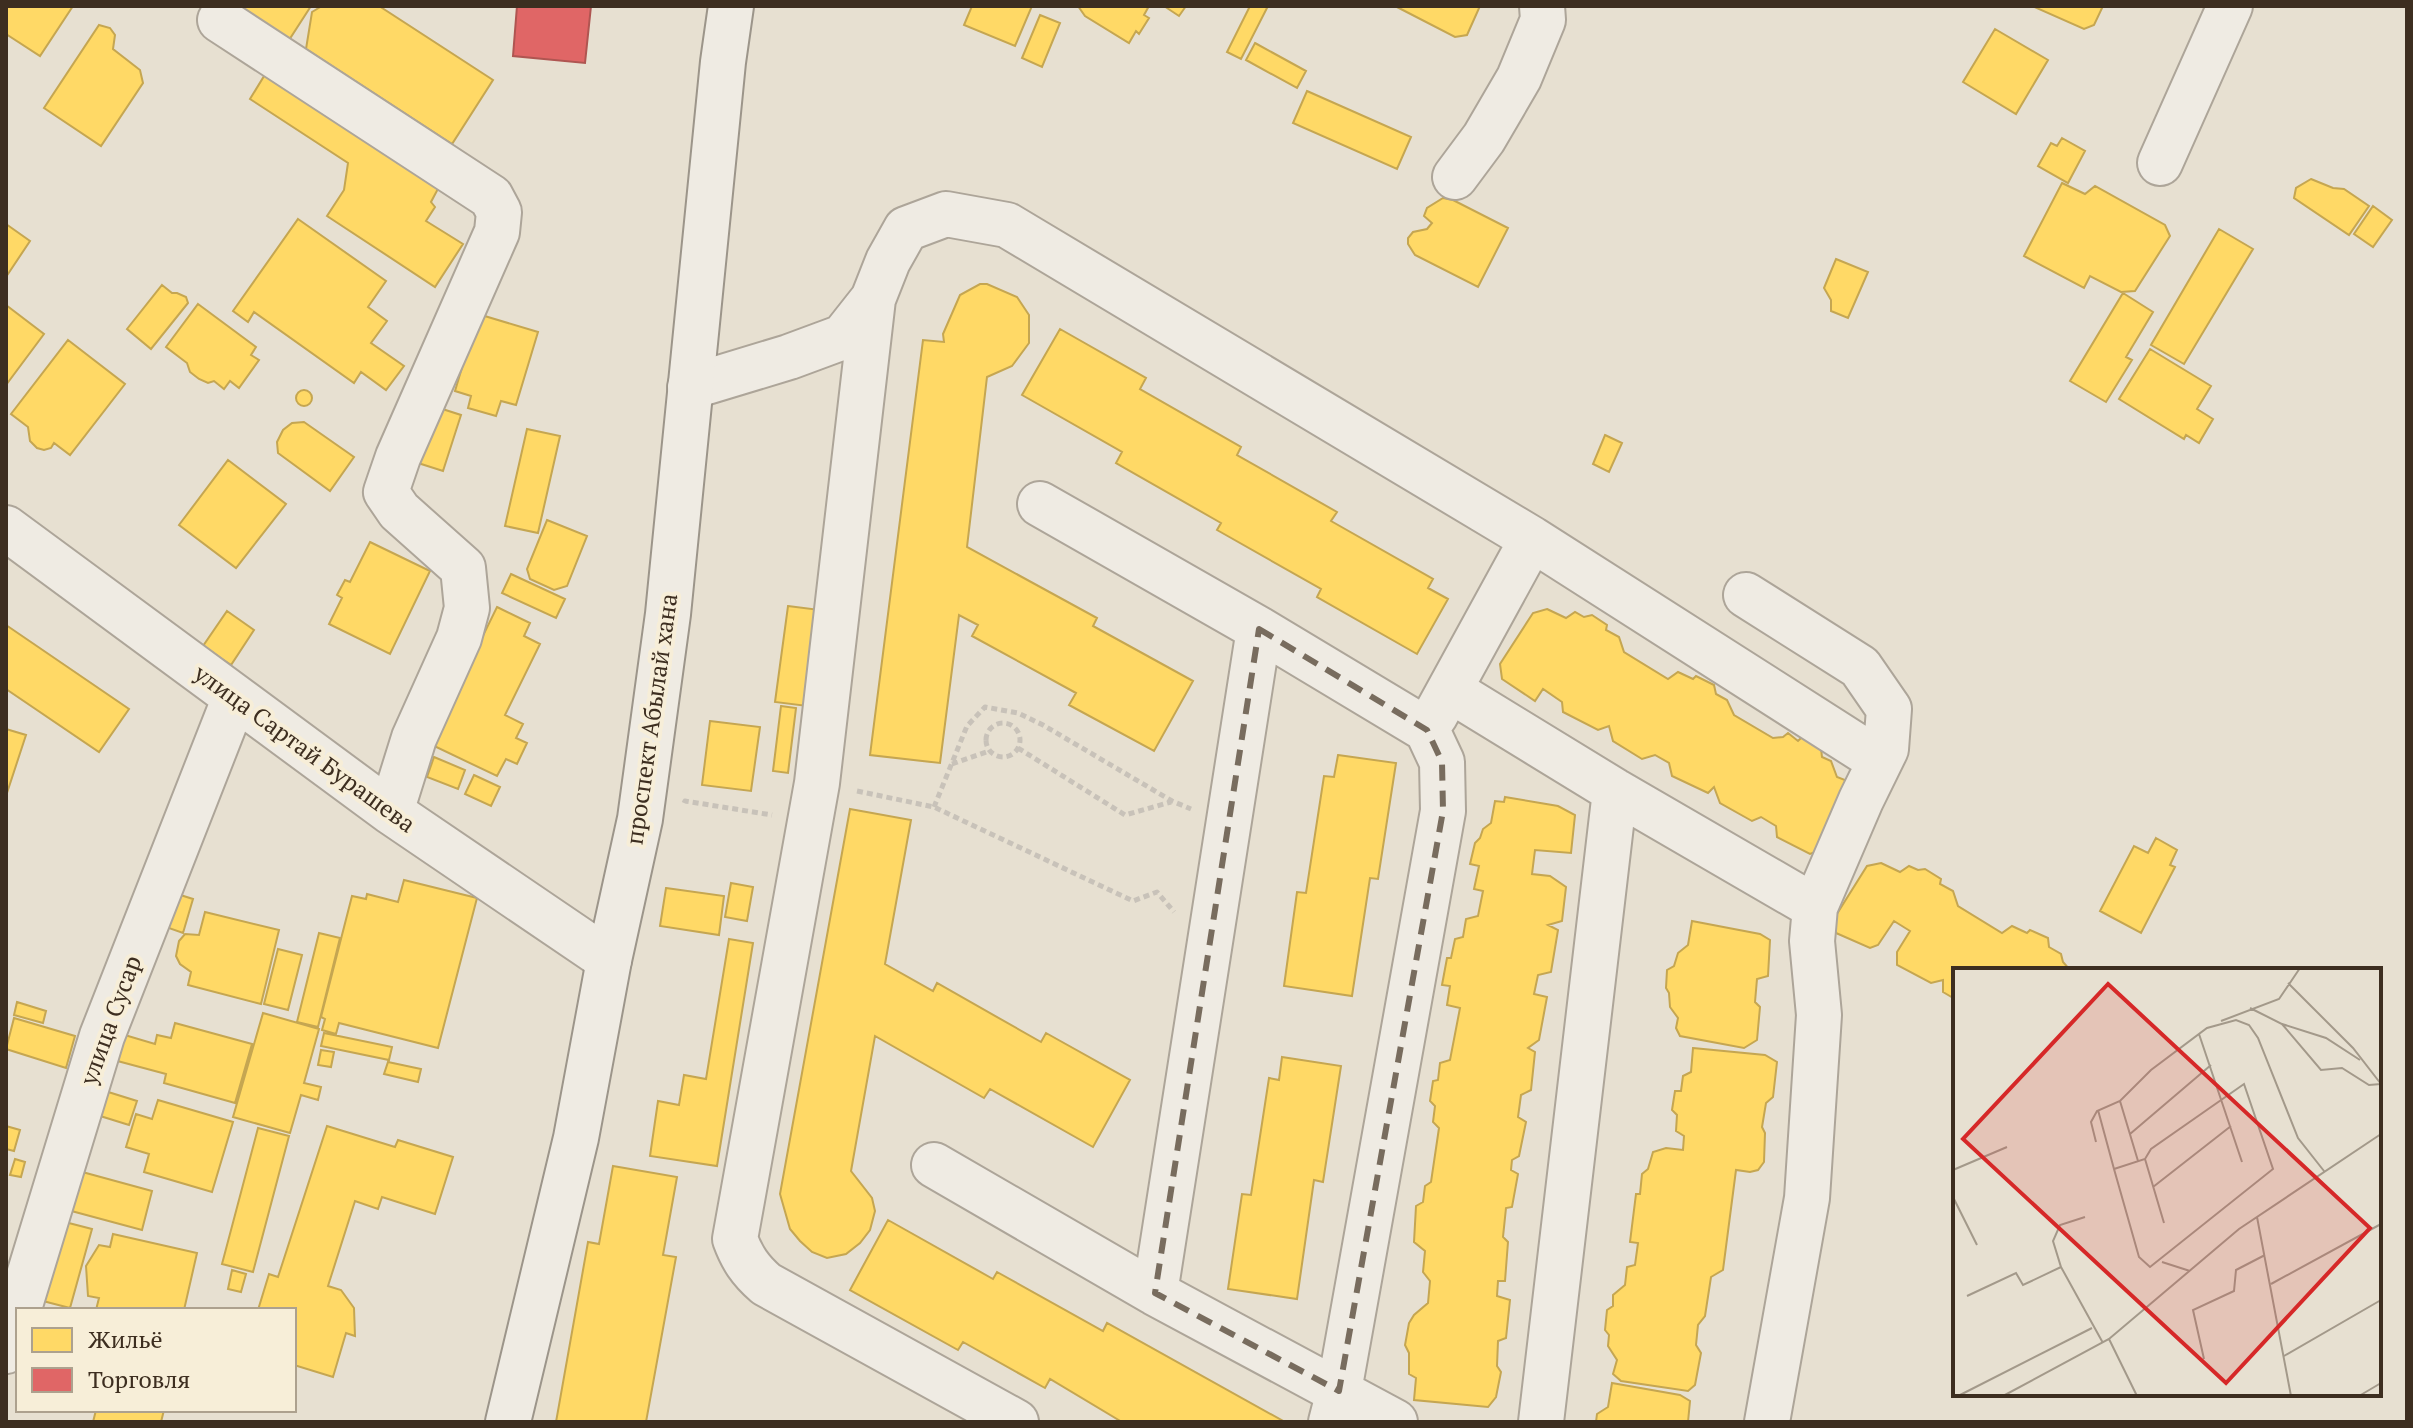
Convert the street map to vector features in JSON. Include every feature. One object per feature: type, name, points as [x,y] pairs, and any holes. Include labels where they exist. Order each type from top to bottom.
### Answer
[{"type":"street","name":"проспект Абылай хана","points":[[508,1422],[576,1138],[609,960],[640,819],[668,614],[731,6]]},
{"type":"street","points":[[1455,177],[1484,138],[1519,78],[1543,20],[1542,6]]},
{"type":"street","points":[[2160,163],[2230,6]]},
{"type":"street","points":[[220,20],[491,197],[499,212],[497,232],[398,457],[386,492],[399,511],[463,568],[467,608],[459,638],[414,738],[391,812]]},
{"type":"street","points":[[1016,1422],[766,1284],[742,1259],[735,1239],[817,783],[873,299],[888,261],[906,229],[946,214],[1007,225],[1532,539],[1880,761]]},
{"type":"street","points":[[690,387],[843,337],[873,299]]},
{"type":"street","points":[[1040,504],[1259,629],[1427,730],[1442,762],[1443,811],[1335,1406]]},
{"type":"street","name":"улица Сартай Бурашева","points":[[6,528],[391,812],[609,960]]},
{"type":"street","points":[[1427,730],[1532,539]]},
{"type":"street","points":[[1746,595],[1860,667],[1889,709],[1886,749],[1815,907],[1812,941],[1819,1015],[1807,1198],[1767,1422]]},
{"type":"street","points":[[1155,1293],[1259,629]]},
{"type":"street","points":[[1450,690],[1615,791],[1815,907]]},
{"type":"street","name":"улица Сусар","points":[[19,1308],[102,1036],[235,697]]},
{"type":"street","points":[[1541,1422],[1615,791]]},
{"type":"street","points":[[934,1165],[1155,1293],[1335,1406],[1395,1422]]},
{"type":"street","name":"улица Сусар","points":[[6,1351],[16,1318]]},
{"type":"path","points":[[934,807],[967,726],[985,707],[1018,713],[1043,725],[1172,801],[1229,825]]},
{"type":"path","points":[[1005,723],[1018,732],[1018,748],[1013,754],[1004,758],[989,751],[986,735],[997,724],[1005,723]]},
{"type":"path","points":[[1018,748],[1125,815],[1172,801]]},
{"type":"path","points":[[952,764],[989,751]]},
{"type":"path","points":[[640,819],[673,823],[685,801],[779,816],[817,783],[934,807],[1133,901],[1157,892],[1175,913],[1211,936]]},
{"type":"highlighted area","points":[[1259,629],[1427,730],[1442,762],[1443,811],[1339,1391],[1155,1293]]},
{"type":"building: Жильё","points":[[6,6],[73,6],[40,56],[6,34]]},
{"type":"building: Жильё","points":[[236,6],[311,6],[289,40]]},
{"type":"building: Жильё","points":[[322,6],[379,6],[493,80],[452,144],[306,49],[312,12]]},
{"type":"building: Жильё","points":[[972,6],[1032,6],[1015,46],[964,25]]},
{"type":"building: Жильё","points":[[1078,6],[1149,6],[1144,15],[1149,18],[1129,43],[1085,16]]},
{"type":"building: Жильё","points":[[1164,6],[1186,6],[1179,16]]},
{"type":"building: Жильё","points":[[1250,6],[1268,6],[1241,59],[1227,52]]},
{"type":"building: Жильё","points":[[1395,6],[1480,6],[1467,35],[1455,37]]},
{"type":"building: Жильё","points":[[2032,6],[2103,6],[2094,25],[2084,29]]},
{"type":"building: Жильё","points":[[1040,15],[1060,23],[1042,67],[1022,58]]},
{"type":"building: Жильё","points":[[99,25],[110,28],[115,35],[113,49],[140,70],[143,83],[101,146],[44,108]]},
{"type":"building: Жильё","points":[[1995,29],[2048,60],[2016,114],[1963,82]]},
{"type":"building: Жильё","points":[[1255,43],[1306,71],[1297,88],[1246,60]]},
{"type":"building: Жильё","points":[[269,68],[389,152],[396,162],[440,185],[431,202],[435,207],[426,221],[463,244],[435,287],[327,216],[344,190],[348,163],[250,99]]},
{"type":"building: Жильё","points":[[1307,91],[1411,137],[1397,169],[1293,123]]},
{"type":"building: Жильё","points":[[2062,138],[2085,151],[2068,183],[2038,166],[2051,143],[2057,146]]},
{"type":"building: Жильё","points":[[2311,179],[2344,189],[2369,206],[2349,235],[2294,198],[2296,188]]},
{"type":"building: Жильё","points":[[2062,183],[2085,194],[2095,186],[2165,225],[2170,236],[2135,291],[2121,292],[2090,276],[2084,288],[2024,256]]},
{"type":"building: Жильё","points":[[1443,198],[1508,228],[1478,287],[1415,255],[1408,244],[1413,232],[1427,229],[1432,223],[1424,216],[1427,208]]},
{"type":"building: Жильё","points":[[2373,206],[2392,220],[2373,247],[2354,234]]},
{"type":"building: Жильё","points":[[298,219],[386,281],[368,307],[387,321],[371,343],[404,366],[386,390],[361,372],[354,383],[254,312],[248,322],[233,311]]},
{"type":"building: Жильё","points":[[6,224],[30,241],[6,277]]},
{"type":"building: Жильё","points":[[2219,229],[2253,249],[2184,364],[2151,345]]},
{"type":"building: Жильё","points":[[1836,259],[1868,272],[1848,318],[1831,311],[1831,300],[1824,288]]},
{"type":"building: Жильё","points":[[980,284],[1017,297],[1029,315],[1029,343],[1012,366],[987,377],[967,547],[1097,618],[1093,626],[1193,681],[1154,751],[1069,705],[1076,693],[972,636],[978,625],[959,615],[940,763],[870,755],[923,340],[944,342],[943,334],[960,295]]},
{"type":"building: Жильё","points":[[162,285],[172,293],[186,297],[188,303],[151,349],[127,329]]},
{"type":"building: Жильё","points":[[2123,293],[2153,312],[2126,357],[2132,360],[2106,402],[2070,381]]},
{"type":"building: Жильё","points":[[198,304],[256,347],[251,355],[259,360],[239,388],[230,381],[224,389],[214,381],[208,383],[199,379],[190,372],[187,363],[166,347]]},
{"type":"building: Жильё","points":[[6,305],[44,334],[6,385]]},
{"type":"building: Жильё","points":[[478,314],[538,332],[516,405],[501,401],[496,416],[468,408],[471,396],[455,391]]},
{"type":"building: Жильё","points":[[1060,329],[1146,378],[1140,389],[1241,447],[1237,455],[1337,512],[1331,521],[1433,579],[1428,588],[1448,599],[1417,654],[1317,597],[1321,589],[1217,530],[1221,523],[1116,463],[1122,452],[1022,395]]},
{"type":"building: Жильё","points":[[68,340],[125,384],[70,455],[54,443],[51,448],[37,448],[30,441],[28,427],[11,414]]},
{"type":"building: Жильё","points":[[2150,349],[2211,386],[2197,409],[2213,419],[2199,443],[2186,435],[2184,439],[2119,399]]},
{"type":"building: Жильё","points":[[304,390],[312,398],[304,406],[296,398]]},
{"type":"building: Жильё","points":[[433,406],[461,415],[443,471],[415,462]]},
{"type":"building: Жильё","points":[[304,422],[354,457],[330,491],[278,453],[277,442],[283,430],[292,423]]},
{"type":"building: Жильё","points":[[527,429],[560,436],[538,533],[505,526]]},
{"type":"building: Жильё","points":[[1605,435],[1622,443],[1609,472],[1593,464]]},
{"type":"building: Жильё","points":[[228,460],[286,504],[236,568],[179,525]]},
{"type":"building: Жильё","points":[[547,520],[587,536],[567,586],[554,590],[530,579],[527,569]]},
{"type":"building: Жильё","points":[[370,542],[430,571],[390,654],[329,624],[342,598],[337,595],[345,580],[350,582]]},
{"type":"building: Жильё","points":[[511,574],[565,599],[556,618],[502,593]]},
{"type":"building: Жильё","points":[[788,606],[820,610],[807,706],[775,702]]},
{"type":"building: Жильё","points":[[497,607],[530,623],[524,636],[540,644],[505,715],[523,724],[516,738],[527,743],[517,764],[506,759],[497,776],[430,744]]},
{"type":"building: Жильё","points":[[1547,609],[1566,618],[1575,612],[1584,617],[1592,615],[1607,625],[1606,630],[1619,637],[1624,652],[1668,679],[1678,672],[1693,679],[1696,676],[1714,685],[1716,694],[1727,700],[1734,715],[1773,738],[1788,733],[1798,741],[1802,737],[1821,748],[1822,757],[1831,761],[1837,777],[1845,780],[1851,791],[1818,851],[1810,854],[1777,837],[1776,826],[1761,817],[1752,821],[1720,803],[1714,787],[1708,793],[1672,776],[1669,763],[1655,755],[1642,759],[1613,741],[1609,726],[1598,730],[1563,712],[1562,702],[1543,689],[1535,701],[1502,679],[1500,664],[1533,613]]},
{"type":"building: Жильё","points":[[227,611],[254,630],[231,665],[203,646]]},
{"type":"building: Жильё","points":[[6,625],[129,709],[99,752],[6,689]]},
{"type":"building: Жильё","points":[[781,706],[796,708],[788,773],[773,771]]},
{"type":"building: Жильё","points":[[710,721],[760,727],[751,791],[702,785]]},
{"type":"building: Жильё","points":[[6,729],[26,735],[6,796]]},
{"type":"building: Жильё","points":[[1338,755],[1396,763],[1378,879],[1370,878],[1352,996],[1284,986],[1297,892],[1306,893],[1324,776],[1334,777]]},
{"type":"building: Жильё","points":[[434,757],[465,770],[458,789],[427,777]]},
{"type":"building: Жильё","points":[[474,775],[500,787],[491,806],[465,794]]},
{"type":"building: Жильё","points":[[1505,797],[1558,806],[1575,815],[1571,853],[1535,850],[1532,874],[1550,876],[1566,887],[1562,921],[1548,925],[1558,930],[1551,972],[1538,975],[1534,994],[1547,997],[1539,1040],[1528,1048],[1535,1052],[1531,1090],[1521,1095],[1518,1117],[1526,1122],[1519,1156],[1512,1160],[1511,1170],[1518,1174],[1512,1207],[1506,1208],[1503,1237],[1508,1242],[1505,1281],[1498,1281],[1497,1296],[1510,1300],[1506,1338],[1498,1341],[1497,1366],[1501,1372],[1496,1397],[1488,1407],[1414,1400],[1416,1378],[1409,1374],[1409,1353],[1405,1345],[1409,1323],[1428,1303],[1430,1281],[1423,1272],[1425,1251],[1414,1242],[1416,1206],[1423,1202],[1425,1186],[1431,1182],[1439,1128],[1433,1122],[1435,1106],[1430,1101],[1433,1081],[1438,1080],[1440,1063],[1450,1060],[1460,1008],[1447,1005],[1450,986],[1442,985],[1447,958],[1451,958],[1455,939],[1463,937],[1466,919],[1478,916],[1483,891],[1474,889],[1479,866],[1470,864],[1475,843],[1483,829],[1491,823],[1495,801],[1504,802]]},
{"type":"building: Жильё","points":[[850,809],[911,820],[885,964],[933,991],[937,983],[1041,1042],[1046,1033],[1130,1080],[1093,1147],[990,1089],[984,1098],[875,1036],[851,1171],[872,1198],[875,1211],[870,1230],[860,1243],[846,1254],[827,1258],[812,1252],[790,1229],[780,1194]]},
{"type":"building: Жильё","points":[[2156,838],[2177,850],[2170,865],[2175,867],[2141,933],[2100,911],[2134,846],[2148,853]]},
{"type":"building: Жильё","points":[[1881,863],[1900,872],[1909,866],[1925,869],[1941,879],[1940,884],[1953,891],[1958,906],[2002,933],[2012,926],[2048,938],[2049,947],[2061,954],[2068,968],[1953,968],[1953,998],[1943,992],[1943,980],[1931,983],[1897,965],[1897,952],[1910,931],[1894,921],[1878,945],[1870,948],[1836,933],[1835,917],[1867,866]]},
{"type":"building: Жильё","points":[[404,880],[477,898],[438,1048],[339,1023],[336,1034],[322,1030],[325,1019],[321,1017],[352,896],[366,899],[367,894],[398,902]]},
{"type":"building: Жильё","points":[[731,883],[753,887],[747,921],[725,917]]},
{"type":"building: Жильё","points":[[666,888],[724,896],[719,935],[660,926]]},
{"type":"building: Жильё","points":[[174,893],[193,899],[183,933],[163,926]]},
{"type":"building: Жильё","points":[[205,912],[279,930],[261,1004],[188,985],[191,972],[180,964],[176,956],[179,941],[185,934],[199,935]]},
{"type":"building: Жильё","points":[[1692,921],[1760,934],[1770,940],[1768,976],[1757,979],[1755,1002],[1760,1007],[1757,1040],[1744,1048],[1680,1036],[1676,1028],[1678,1018],[1670,1007],[1666,988],[1667,970],[1674,966],[1678,953],[1688,945]]},
{"type":"building: Жильё","points":[[319,933],[340,938],[318,1027],[297,1022]]},
{"type":"building: Жильё","points":[[729,939],[753,943],[717,1166],[650,1156],[658,1101],[679,1105],[684,1075],[706,1079]]},
{"type":"building: Жильё","points":[[278,949],[302,955],[288,1010],[264,1004]]},
{"type":"building: Жильё","points":[[17,1002],[46,1011],[43,1023],[14,1015]]},
{"type":"building: Жильё","points":[[263,1013],[319,1029],[304,1083],[321,1087],[318,1100],[301,1095],[290,1133],[233,1117]]},
{"type":"building: Жильё","points":[[14,1018],[75,1036],[66,1068],[6,1049]]},
{"type":"building: Жильё","points":[[175,1023],[252,1044],[235,1103],[164,1083],[166,1074],[110,1059],[118,1033],[155,1044],[157,1035],[171,1038]]},
{"type":"building: Жильё","points":[[324,1033],[392,1047],[389,1060],[321,1046]]},
{"type":"building: Жильё","points":[[1693,1048],[1765,1055],[1777,1062],[1773,1097],[1766,1103],[1762,1127],[1765,1133],[1764,1162],[1758,1170],[1736,1170],[1723,1270],[1711,1277],[1705,1316],[1698,1325],[1696,1345],[1701,1353],[1695,1385],[1688,1391],[1621,1381],[1613,1374],[1617,1360],[1608,1346],[1609,1335],[1605,1330],[1607,1310],[1613,1306],[1613,1295],[1625,1285],[1627,1267],[1635,1265],[1638,1243],[1630,1242],[1636,1194],[1640,1194],[1642,1174],[1648,1169],[1653,1152],[1666,1148],[1683,1150],[1684,1136],[1676,1131],[1677,1115],[1672,1110],[1675,1091],[1681,1091],[1683,1076],[1691,1072]]},
{"type":"building: Жильё","points":[[321,1050],[334,1052],[331,1067],[318,1065]]},
{"type":"building: Жильё","points":[[1282,1057],[1341,1066],[1323,1182],[1314,1180],[1297,1299],[1228,1289],[1242,1194],[1251,1195],[1269,1078],[1279,1080]]},
{"type":"building: Жильё","points":[[388,1062],[421,1069],[418,1082],[384,1074]]},
{"type":"building: Жильё","points":[[105,1091],[137,1101],[129,1125],[97,1115]]},
{"type":"building: Жильё","points":[[158,1100],[233,1122],[212,1192],[144,1172],[149,1154],[126,1147],[136,1114],[152,1119]]},
{"type":"building: Жильё","points":[[6,1126],[20,1130],[14,1151],[6,1149]]},
{"type":"building: Жильё","points":[[327,1126],[395,1147],[398,1140],[453,1157],[435,1214],[382,1197],[378,1209],[355,1201],[328,1286],[341,1290],[354,1308],[355,1336],[346,1333],[333,1377],[296,1366],[296,1308],[259,1308],[269,1274],[278,1277]]},
{"type":"building: Жильё","points":[[258,1128],[289,1136],[253,1272],[222,1264]]},
{"type":"building: Жильё","points":[[15,1159],[25,1162],[21,1177],[10,1175]]},
{"type":"building: Жильё","points":[[613,1166],[677,1177],[663,1255],[676,1257],[646,1422],[556,1422],[588,1242],[599,1244]]},
{"type":"building: Жильё","points":[[75,1170],[152,1191],[142,1230],[64,1209]]},
{"type":"building: Жильё","points":[[888,1220],[993,1279],[997,1272],[1103,1331],[1107,1323],[1285,1422],[1122,1422],[1050,1379],[1045,1388],[963,1342],[958,1350],[850,1290]]},
{"type":"building: Жильё","points":[[61,1221],[92,1229],[70,1308],[39,1300]]},
{"type":"building: Жильё","points":[[113,1234],[197,1253],[184,1308],[96,1308],[99,1298],[88,1296],[86,1266],[99,1245],[110,1247]]},
{"type":"building: Жильё","points":[[232,1270],[246,1274],[241,1292],[228,1289]]},
{"type":"building: Жильё","points":[[1612,1383],[1680,1395],[1690,1401],[1688,1422],[1596,1422],[1597,1414],[1608,1407]]},
{"type":"building: Жильё","points":[[96,1412],[164,1412],[161,1422],[93,1422]]},
{"type":"building: Торговля","points":[[517,6],[591,6],[585,63],[513,56]]}]
